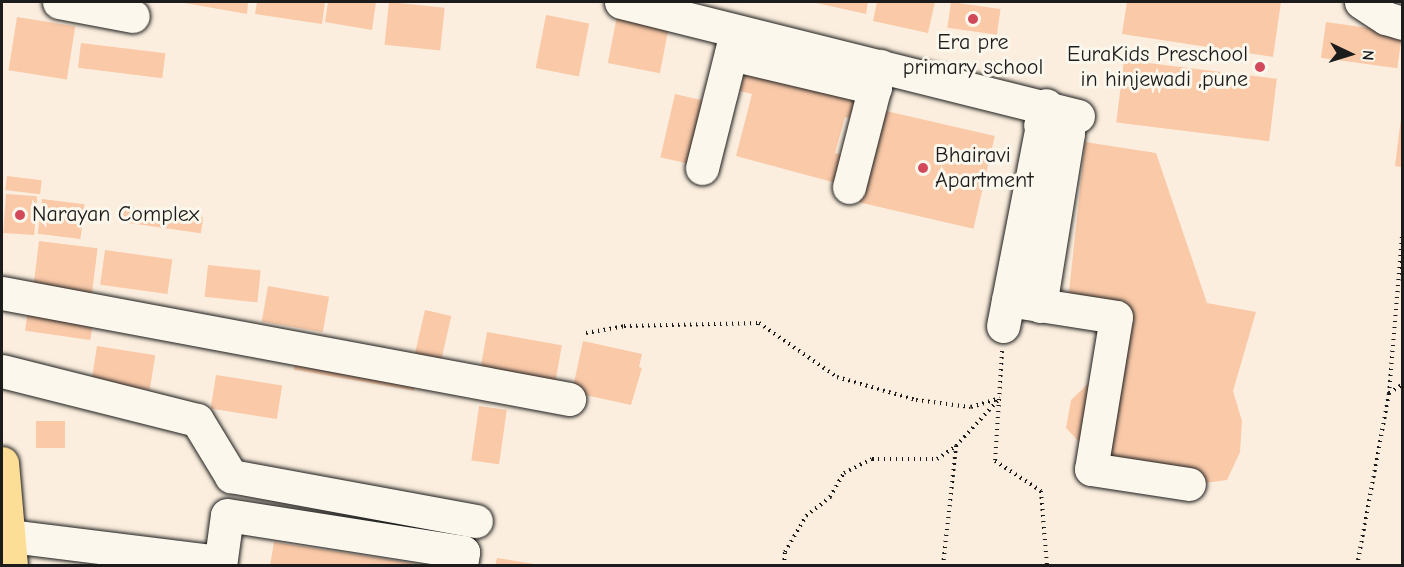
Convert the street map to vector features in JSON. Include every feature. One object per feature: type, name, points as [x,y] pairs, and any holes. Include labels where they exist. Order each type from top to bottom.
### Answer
[{"type":"main road","points":[[2,464],[7,547]]},
{"type":"street","points":[[59,2],[133,16]]},
{"type":"street","points":[[621,2],[729,46],[878,76],[1043,115],[1078,116]]},
{"type":"street","points":[[1361,2],[1386,18],[1402,23]]},
{"type":"street","points":[[702,168],[729,46]]},
{"type":"street","points":[[849,187],[878,76]]},
{"type":"street","points":[[1040,306],[1068,133],[1043,115]]},
{"type":"street","points":[[1043,115],[1006,313],[1040,306],[1116,317],[1091,469],[1189,484]]},
{"type":"street","points":[[2,293],[569,399]]},
{"type":"street","points":[[2,371],[198,420],[231,476],[476,521]]},
{"type":"street","points":[[7,547],[220,564],[227,515],[463,552],[460,566]]},
{"type":"street","points":[[7,547],[91,566]]},
{"type":"path","points":[[1358,566],[1389,394],[1402,236]]},
{"type":"path","points":[[1006,313],[995,461],[1041,490],[1047,566]]},
{"type":"path","points":[[585,333],[624,326],[759,323],[837,377],[916,400],[970,407],[1000,398]]},
{"type":"path","points":[[1389,394],[1402,386]]},
{"type":"path","points":[[784,566],[785,552],[806,516],[830,497],[844,473],[872,459],[937,459],[956,446],[1000,398]]},
{"type":"path","points":[[943,566],[956,446]]},
{"type":"building","points":[[179,2],[248,2],[247,14]]},
{"type":"building","points":[[257,2],[325,2],[322,24],[255,14]]},
{"type":"building","points":[[328,2],[376,2],[372,30],[325,22]]},
{"type":"building","points":[[389,2],[445,8],[440,51],[385,45]]},
{"type":"building","points":[[812,2],[868,2],[866,14]]},
{"type":"building","points":[[877,2],[935,2],[928,33],[873,21]]},
{"type":"building","name":"Era pre primary school","points":[[951,2],[1001,9],[997,35],[947,28]]},
{"type":"building","points":[[1127,2],[1281,2],[1273,57],[1122,34]]},
{"type":"building","points":[[546,15],[589,23],[579,76],[536,68]]},
{"type":"building","points":[[617,16],[669,26],[660,73],[608,63]]},
{"type":"building","points":[[17,17],[75,26],[67,80],[9,70]]},
{"type":"building","points":[[1326,22],[1402,33],[1397,68],[1321,58]]},
{"type":"building","points":[[81,43],[165,53],[162,78],[78,68]]},
{"type":"building","points":[[1124,60],[1277,79],[1269,141],[1116,123]]},
{"type":"building","points":[[747,64],[859,93],[852,119],[845,117],[835,153],[843,155],[836,183],[736,156],[752,94],[740,91]]},
{"type":"building","points":[[675,94],[705,101],[691,164],[660,157]]},
{"type":"building","name":"Bhairavi Apartment","points":[[873,108],[995,136],[973,229],[852,201]]},
{"type":"building","points":[[1402,118],[1402,167],[1395,166]]},
{"type":"building","points":[[1085,142],[1156,153],[1207,303],[1256,312],[1233,391],[1242,421],[1240,452],[1227,480],[1196,484],[1180,498],[1083,446],[1066,428],[1071,400],[1113,360],[1069,292]]},
{"type":"building","points":[[7,176],[42,180],[40,194],[5,190]]},
{"type":"building","name":"Narayan Complex","points":[[6,194],[37,196],[34,235],[3,233]]},
{"type":"building","points":[[42,199],[85,204],[80,239],[38,234]]},
{"type":"building","points":[[122,206],[203,217],[201,233],[120,222]]},
{"type":"building","points":[[39,241],[98,248],[92,294],[33,287]]},
{"type":"building","points":[[105,250],[172,259],[167,294],[100,285]]},
{"type":"building","points":[[208,265],[261,271],[257,302],[205,297]]},
{"type":"building","points":[[268,286],[329,297],[323,332],[262,321]]},
{"type":"building","points":[[29,303],[94,312],[90,340],[25,331]]},
{"type":"building","points":[[425,310],[451,316],[441,361],[415,355]]},
{"type":"building","points":[[487,332],[562,345],[555,385],[480,371]]},
{"type":"building","points":[[583,341],[642,354],[639,367],[642,368],[631,405],[572,392]]},
{"type":"building","points":[[97,346],[155,355],[150,390],[92,381]]},
{"type":"building","points":[[298,346],[418,367],[414,391],[294,370]]},
{"type":"building","points":[[216,375],[282,385],[277,419],[211,409]]},
{"type":"building","points":[[479,406],[507,410],[499,464],[471,460]]},
{"type":"building","points":[[36,421],[65,421],[65,448],[36,448]]},
{"type":"building","points":[[274,542],[418,564],[418,566],[270,566]]},
{"type":"building","points":[[497,558],[534,564],[534,566],[495,566]]},
{"type":"place","name":"Era pre primary school","points":[[973,19]]},
{"type":"place","name":"EuraKids Preschool in hinjewadi ,pune","points":[[1260,67]]},
{"type":"place","name":"Bhairavi Apartment","points":[[923,168]]},
{"type":"place","name":"Narayan Complex","points":[[20,215]]}]
